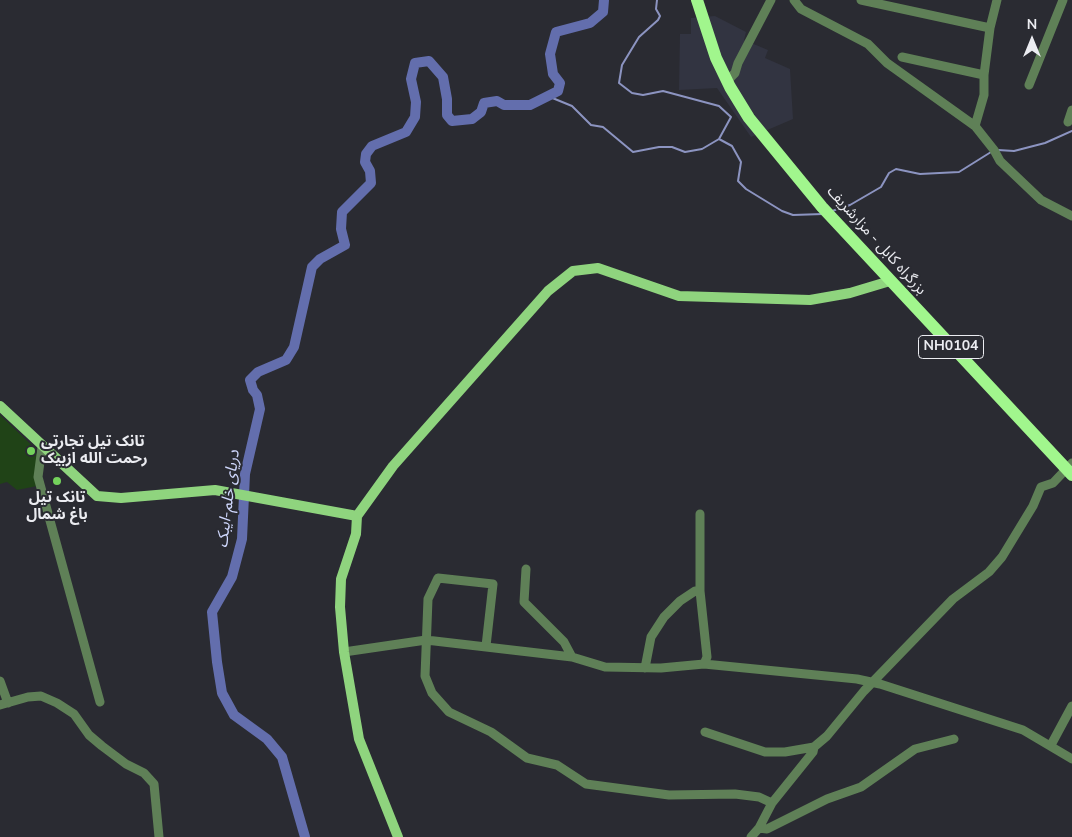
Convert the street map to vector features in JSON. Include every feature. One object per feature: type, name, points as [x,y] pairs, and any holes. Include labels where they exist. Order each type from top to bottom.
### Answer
[{"type":"highway","name":"بزرگراه کابل - مزارشریف","points":[[697,0],[701,17],[727,81],[749,118],[832,218],[1070,469]]},
{"type":"main road","points":[[398,837],[359,739],[344,652],[340,607],[341,579],[356,534],[357,516],[394,466],[548,291],[573,272],[598,268],[679,296],[810,300],[850,293],[890,281]]},
{"type":"main road","points":[[0,406],[96,496],[122,498],[216,490],[357,516]]},
{"type":"street","points":[[727,81],[735,73],[771,0]]},
{"type":"street","points":[[794,0],[801,9],[868,44],[887,63],[975,126],[994,150],[1000,161],[1041,200],[1072,216]]},
{"type":"street","points":[[861,0],[990,28]]},
{"type":"street","points":[[975,126],[984,95],[984,75],[990,28],[997,0]]},
{"type":"street","points":[[1029,85],[1063,0]]},
{"type":"street","points":[[902,57],[984,75]]},
{"type":"street","points":[[1068,122],[1072,110]]},
{"type":"street","points":[[42,447],[38,477],[100,702]]},
{"type":"street","points":[[704,732],[765,752],[785,752],[814,747],[827,736],[864,691],[873,684],[953,599],[989,572],[1002,557],[1033,506],[1041,487],[1053,483],[1070,469]]},
{"type":"street","points":[[700,514],[700,591],[707,657],[704,664]]},
{"type":"street","points":[[526,569],[524,602],[564,642],[572,657]]},
{"type":"street","points":[[486,646],[492,584],[438,578],[428,599],[425,676],[432,693],[449,712],[491,732],[527,758],[557,765],[586,784],[669,796],[735,794],[759,798],[772,803]]},
{"type":"street","points":[[646,668],[651,636],[664,617],[680,601],[695,591],[700,591]]},
{"type":"street","points":[[344,652],[426,640],[572,657],[605,667],[646,668],[704,664],[857,679],[880,684],[1023,730],[1072,759]]},
{"type":"street","points":[[0,681],[4,704],[28,697],[41,696],[58,703],[74,714],[102,746],[126,764],[144,773],[154,784],[158,837]]},
{"type":"street","points":[[1051,745],[1072,706]]},
{"type":"street","points":[[759,828],[767,829],[827,799],[861,786],[915,748],[954,739]]},
{"type":"street","points":[[751,837],[759,828],[772,803],[813,752],[814,747]]},
{"type":"shaded area","points":[[715,16],[746,32],[744,40],[768,50],[765,58],[790,69],[793,119],[751,137],[717,88],[679,90],[680,34],[691,34],[691,18]]},
{"type":"green space","points":[[0,415],[42,455],[37,486],[17,490],[7,482],[0,484]]},
{"type":"waterway","name":"دریای خلم-ایبک","points":[[305,837],[282,757],[267,739],[234,715],[222,693],[217,662],[212,612],[232,577],[242,539],[245,474],[260,409],[257,395],[253,390],[250,380],[258,372],[286,360],[294,347],[312,267],[320,259],[345,245],[341,229],[342,212],[371,183],[370,171],[365,162],[366,154],[372,146],[406,132],[415,117],[416,102],[411,79],[415,63],[429,61],[443,77],[447,99],[447,115],[452,121],[472,119],[481,112],[484,103],[497,101],[504,105],[530,105],[558,91],[560,83],[553,74],[550,54],[556,32],[590,23],[603,12],[604,0]]},
{"type":"waterway","points":[[657,0],[656,9],[660,16],[639,37],[622,65],[619,83],[632,93],[643,95],[663,91],[719,106],[731,117],[719,139]]},
{"type":"waterway","points":[[550,97],[572,106],[591,125],[603,127],[633,152],[659,147],[672,147],[685,152],[702,149],[719,139],[732,146],[741,162],[738,181],[746,189],[782,211],[793,215],[823,214]]},
{"type":"waterway","points":[[998,150],[1014,151],[1045,143],[1072,131]]},
{"type":"waterway","points":[[832,211],[850,205],[881,187],[889,173],[896,169],[920,174],[959,172],[991,152]]},
{"type":"place","name":"تانک تیل تجارتی رحمت الله ازبیک","points":[[31,451]]},
{"type":"place","name":"تانک تیل باغ شمال","points":[[57,481]]}]
